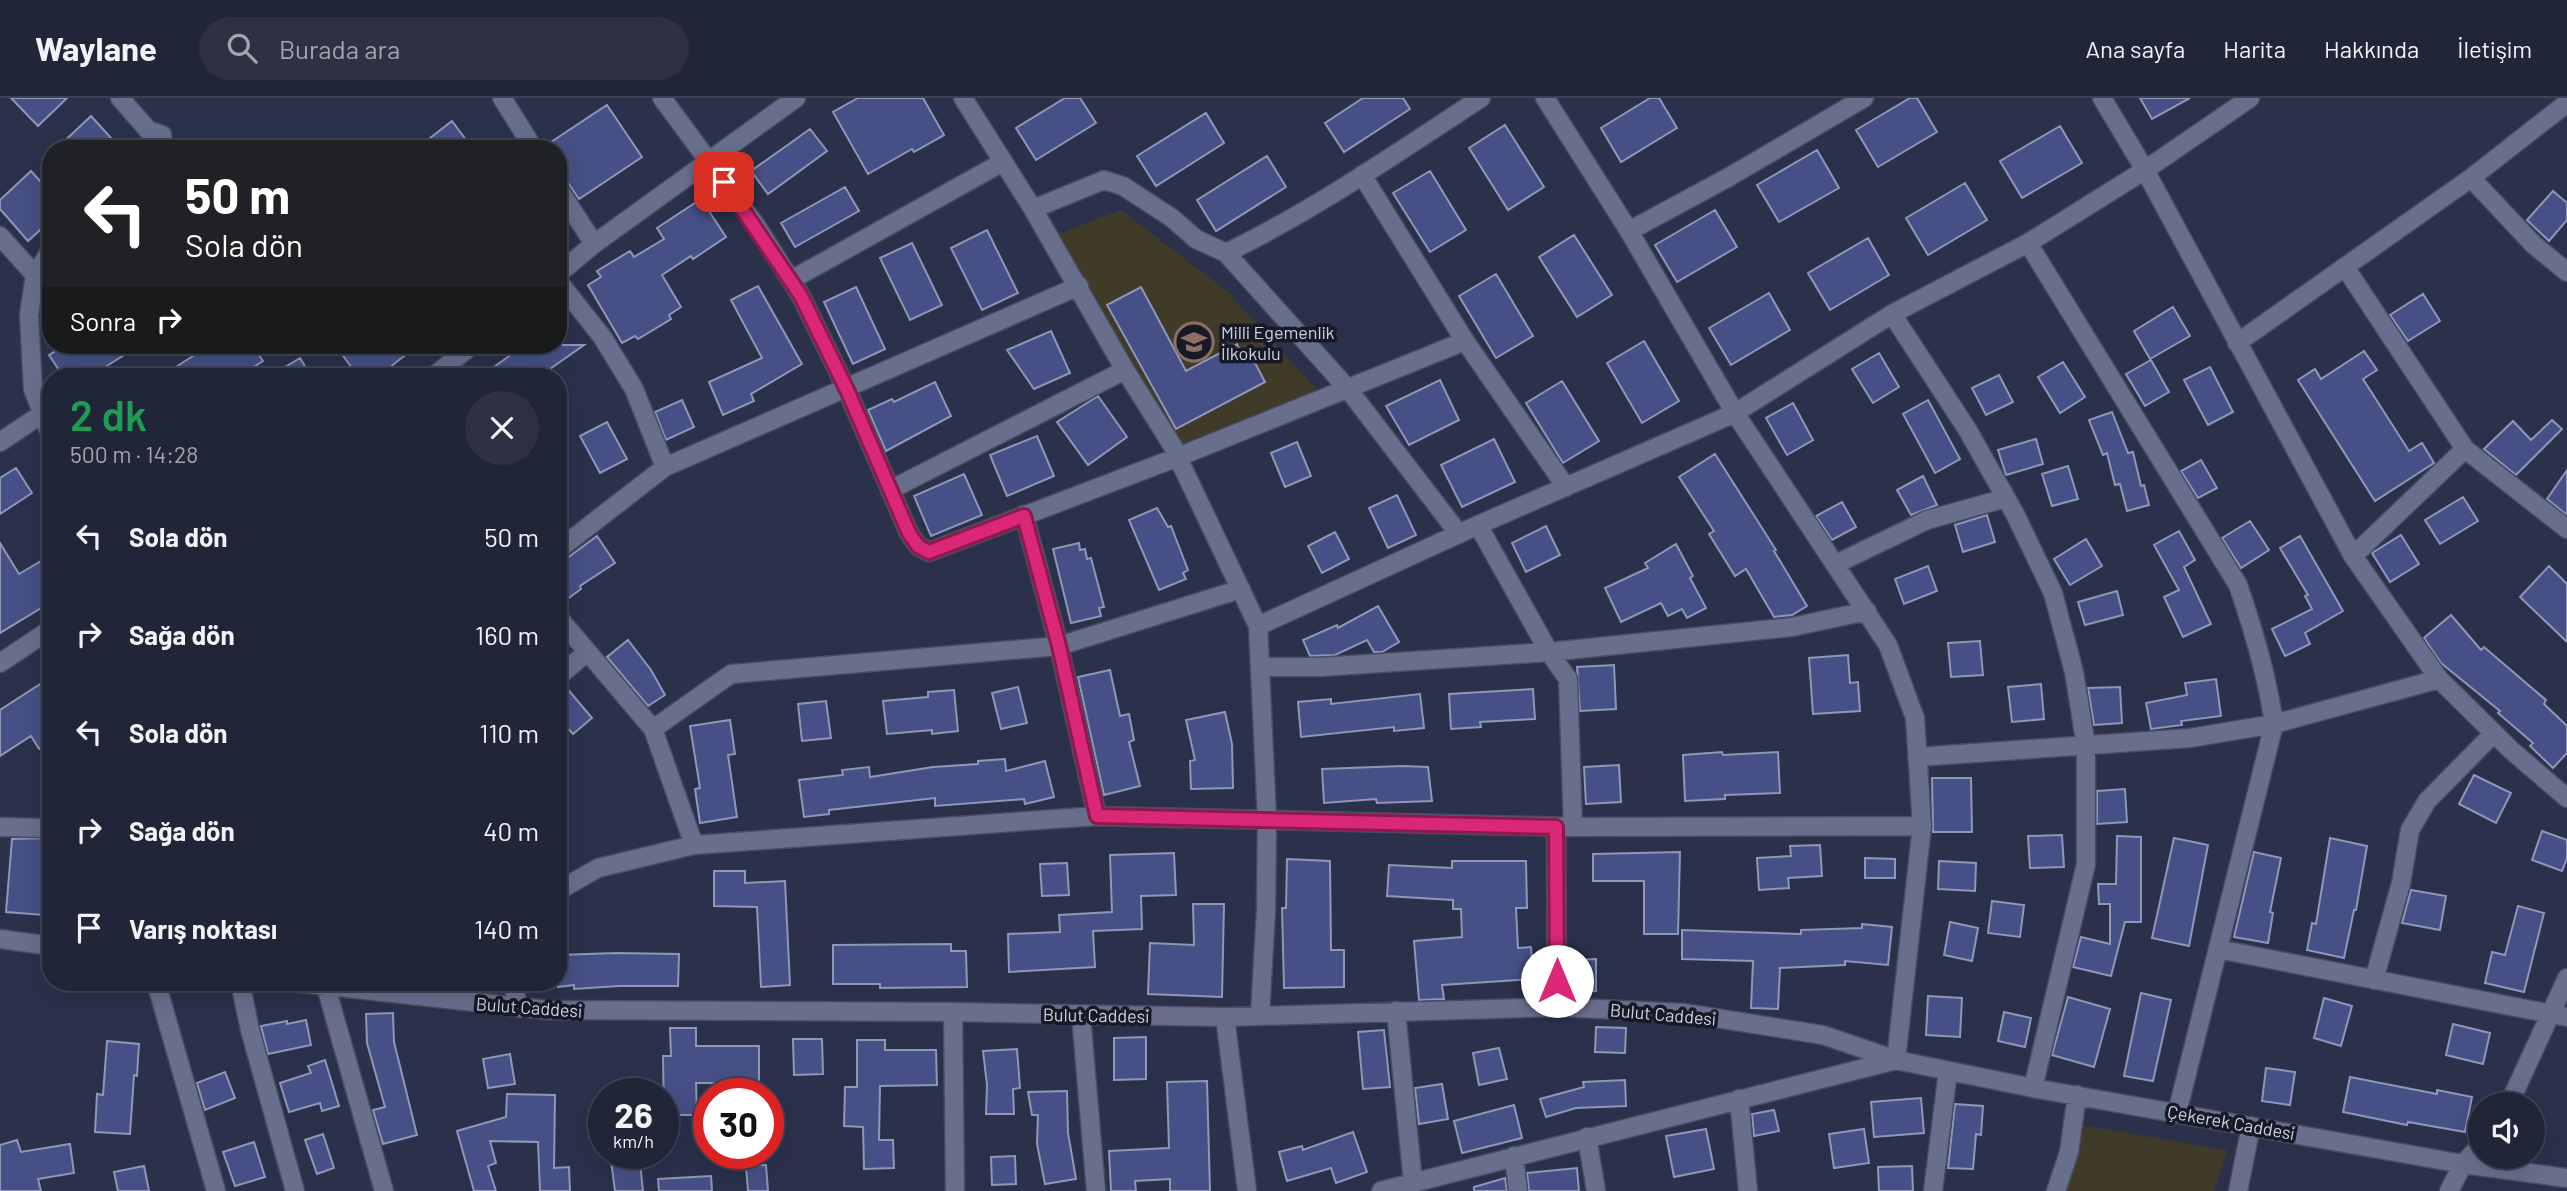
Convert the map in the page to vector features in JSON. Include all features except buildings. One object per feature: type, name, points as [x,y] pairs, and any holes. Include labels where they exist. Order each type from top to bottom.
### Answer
[{"type":"street","points":[[120,98],[148,130],[162,135],[162,140]]},
{"type":"street","points":[[502,98],[528,140]]},
{"type":"street","points":[[662,98],[755,224],[791,280],[847,390],[909,533],[918,546],[929,552],[1178,457],[1465,341]]},
{"type":"street","points":[[567,266],[594,244],[796,98]]},
{"type":"street","points":[[963,98],[1033,209],[1178,457],[1258,626],[1267,819],[1266,910],[1260,1015]]},
{"type":"street","points":[[1226,253],[1253,240],[1362,175],[1481,98]]},
{"type":"street","points":[[1381,1191],[1896,1060],[1923,826],[1915,718],[1888,645],[1735,412],[1629,231],[1545,98]]},
{"type":"street","points":[[1629,231],[1729,177],[1864,98]]},
{"type":"street","points":[[2102,98],[2145,170],[2353,556],[2439,679],[2567,798]]},
{"type":"street","points":[[1258,626],[1735,412],[1892,314],[2028,243],[2145,170],[2249,98]]},
{"type":"street","points":[[2237,343],[2471,178],[2567,103]]},
{"type":"street","points":[[791,280],[1003,162]]},
{"type":"street","points":[[1362,175],[1465,341],[1566,486]]},
{"type":"street","points":[[2471,178],[2534,245],[2567,272]]},
{"type":"street","points":[[1033,209],[1104,180],[1123,186],[1172,218],[1196,239],[1226,253],[1348,389],[1459,534]]},
{"type":"street","points":[[567,202],[594,244]]},
{"type":"street","points":[[0,236],[36,275]]},
{"type":"street","points":[[2028,243],[2238,585],[2265,671],[2274,724],[2177,1112]]},
{"type":"street","points":[[0,442],[42,414],[33,389],[29,315],[36,275],[42,265]]},
{"type":"street","points":[[2345,267],[2465,449],[2567,529]]},
{"type":"street","points":[[567,543],[665,467],[847,390],[1079,286]]},
{"type":"street","points":[[567,292],[603,338],[634,389],[665,467]]},
{"type":"street","points":[[1892,314],[1967,429],[2006,498],[2053,593],[2074,672],[2086,746],[2086,864],[2033,1088]]},
{"type":"street","points":[[444,368],[461,354]]},
{"type":"street","points":[[890,490],[1125,370]]},
{"type":"street","points":[[2353,556],[2465,449]]},
{"type":"street","points":[[1836,564],[1927,520],[2006,498]]},
{"type":"street","points":[[1024,516],[1059,646],[1097,816]]},
{"type":"street","points":[[1478,525],[1549,652],[1568,679],[1557,1007]]},
{"type":"street","points":[[653,729],[731,674],[1059,646],[1241,589]]},
{"type":"street","points":[[1260,667],[1320,667],[1549,652],[1792,627],[1867,611]]},
{"type":"street","points":[[567,628],[653,729],[694,845]]},
{"type":"street","points":[[0,663],[42,635]]},
{"type":"street","points":[[567,669],[587,652]]},
{"type":"street","points":[[1917,757],[2190,738],[2274,724],[2439,679]]},
{"type":"street","points":[[2374,979],[2401,883],[2410,830],[2427,801],[2494,733]]},
{"type":"street","points":[[567,886],[598,868],[694,845],[1097,816],[1565,827],[1923,826]]},
{"type":"street","points":[[0,827],[42,828]]},
{"type":"street","points":[[0,939],[42,945]]},
{"type":"street","points":[[2218,949],[2559,1015]]},
{"type":"street","points":[[2516,1092],[2559,1015],[2567,978]]},
{"type":"street","points":[[159,991],[216,1191]]},
{"type":"street","points":[[242,991],[250,1030],[295,1191]]},
{"type":"street","points":[[327,991],[384,1191]]},
{"type":"street","name":"Bulut Caddesi","points":[[361,991],[519,1009],[1225,1017],[1557,1007],[1684,1013],[1823,1035],[1896,1060]]},
{"type":"street","points":[[514,991],[519,1009]]},
{"type":"street","points":[[1396,1011],[1413,1183]]},
{"type":"street","points":[[953,1012],[956,1191]]},
{"type":"street","points":[[1082,1015],[1096,1191]]},
{"type":"street","points":[[1225,1017],[1247,1191]]},
{"type":"street","name":"Çekerek Caddesi","points":[[1896,1060],[2033,1088],[2468,1164]]},
{"type":"street","points":[[1933,1191],[1948,1071]]},
{"type":"street","points":[[2056,1191],[2069,1152],[2077,1095]]},
{"type":"street","points":[[1739,1099],[1748,1191]]},
{"type":"street","points":[[2238,1191],[2251,1126]]},
{"type":"street","points":[[1587,1137],[1596,1191]]},
{"type":"street","points":[[1514,1156],[1518,1191]]},
{"type":"street","points":[[2449,1191],[2468,1159]]},
{"type":"street","name":"Çekerek Caddesi","points":[[2537,1169],[2567,1178]]},
{"type":"shaded area","name":"Milli Egemenlik İlkokulu","points":[[1121,210],[1227,291],[1320,393],[1177,451],[1053,236]]},
{"type":"shaded area","points":[[2080,1125],[2227,1150],[2214,1191],[2058,1191]]},
{"type":"place","name":"Milli Egemenlik İlkokulu","points":[[1194,342]]},
{"type":"route","points":[[724,182],[755,224],[801,296],[847,390],[909,533],[918,546],[929,552],[1024,516],[1059,646],[1097,816],[1556,827],[1557,981]]}]
